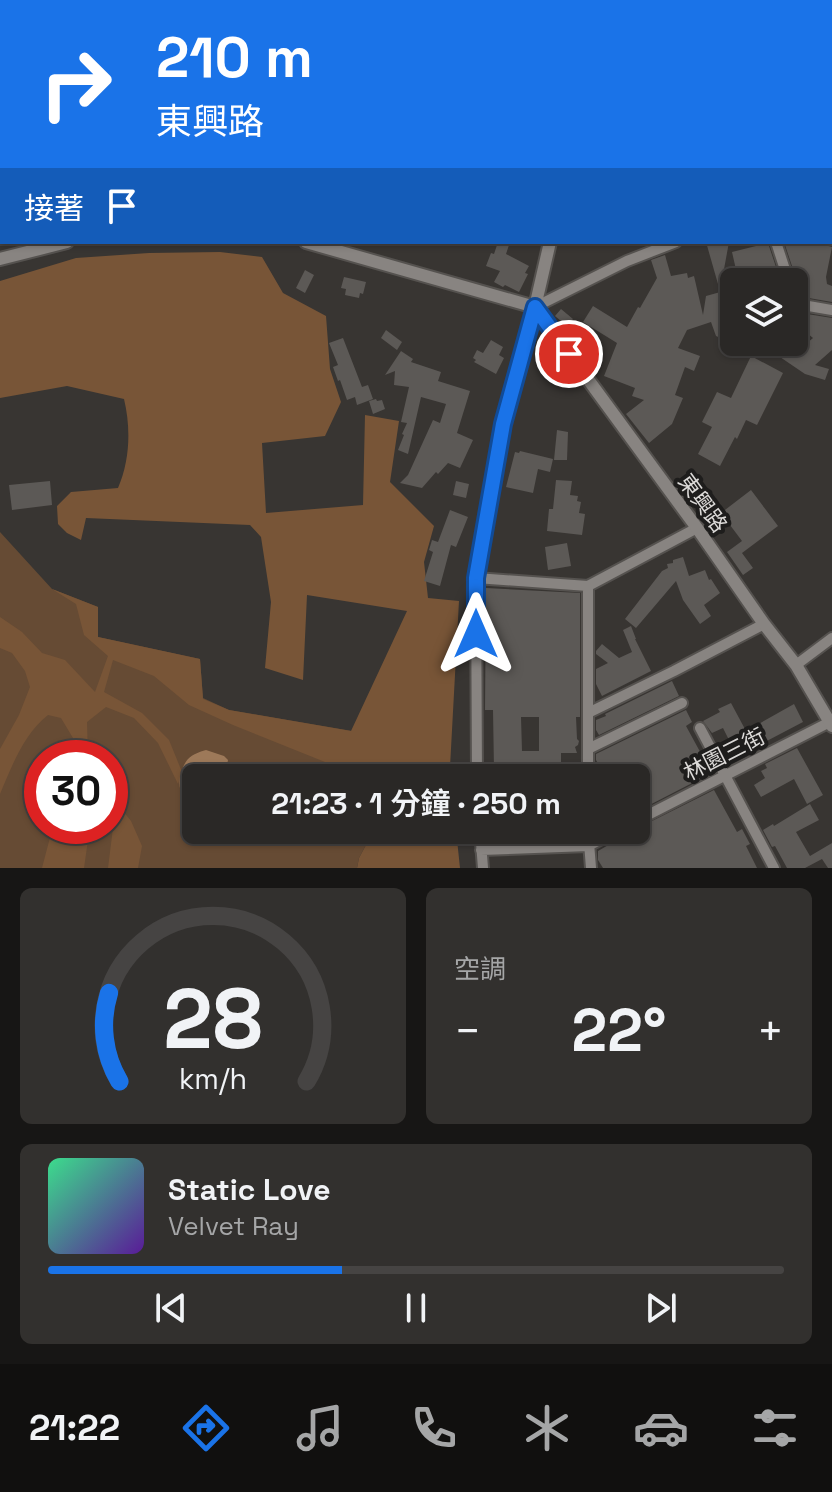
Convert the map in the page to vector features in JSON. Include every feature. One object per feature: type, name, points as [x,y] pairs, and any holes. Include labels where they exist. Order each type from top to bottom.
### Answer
[{"type":"street","points":[[0,259],[53,244]]},
{"type":"street","points":[[313,244],[535,307],[627,261],[671,244]]},
{"type":"street","points":[[477,764],[476,578],[503,424],[550,244]]},
{"type":"street","points":[[777,244],[784,268]]},
{"type":"street","points":[[808,306],[832,310]]},
{"type":"street","name":"東興路","points":[[535,307],[796,665],[831,724]]},
{"type":"street","points":[[476,578],[588,586],[697,528]]},
{"type":"street","points":[[588,586],[588,764]]},
{"type":"street","points":[[588,713],[764,624]]},
{"type":"street","points":[[796,665],[832,638]]},
{"type":"street","points":[[588,749],[682,703]]},
{"type":"street","name":"林園三街","points":[[650,814],[831,724]]},
{"type":"street","points":[[700,728],[774,868]]},
{"type":"street","points":[[481,844],[483,868]]},
{"type":"street","points":[[481,850],[592,844]]},
{"type":"street","points":[[588,846],[591,868]]},
{"type":"shaded area","points":[[220,252],[262,257],[283,293],[326,316],[330,369],[341,402],[325,436],[262,443],[266,513],[363,505],[365,415],[399,421],[390,482],[434,526],[424,562],[428,598],[459,601],[450,764],[330,764],[189,705],[154,676],[113,660],[104,692],[142,713],[169,740],[182,772],[178,784],[158,743],[134,718],[106,707],[87,722],[88,740],[73,740],[61,718],[48,715],[24,740],[0,794],[0,749],[30,687],[25,671],[12,653],[0,648],[0,617],[22,632],[42,653],[65,660],[95,692],[108,656],[84,635],[76,604],[52,589],[98,607],[98,637],[200,659],[203,699],[229,710],[351,731],[407,611],[307,595],[303,680],[265,668],[271,602],[261,537],[250,525],[86,518],[81,540],[58,524],[57,506],[71,492],[118,488],[128,444],[124,399],[67,386],[0,398],[0,281],[76,258]]},
{"type":"shaded area","points":[[0,532],[52,589],[98,607],[98,637],[200,659],[203,698],[229,710],[352,731],[337,764],[182,764],[182,844],[366,844],[357,868],[0,868]]},
{"type":"shaded area","points":[[206,750],[224,756],[227,764],[185,764],[196,753]]},
{"type":"shaded area","points":[[128,817],[142,846],[138,868],[108,868],[111,844],[128,844]]},
{"type":"shaded area","points":[[48,844],[87,844],[84,868],[42,868]]},
{"type":"shaded area","points":[[366,844],[457,844],[460,868],[357,868]]},
{"type":"building","points":[[497,244],[509,244],[506,254],[529,266],[519,292],[494,282],[500,271],[486,266],[491,253],[494,254]]},
{"type":"building","points":[[707,244],[729,244],[724,268],[720,268],[720,291]]},
{"type":"building","points":[[768,244],[776,268],[759,268],[736,268],[732,252]]},
{"type":"building","points":[[785,244],[832,247],[826,277],[827,284],[832,286],[832,302],[808,298],[808,268],[793,268]]},
{"type":"building","points":[[665,255],[671,276],[687,273],[688,278],[694,276],[703,315],[706,296],[720,292],[720,338],[716,336],[711,322],[687,330],[678,348],[700,356],[694,371],[685,367],[675,395],[683,398],[672,424],[649,443],[626,414],[644,400],[632,396],[635,388],[604,376],[617,343],[583,322],[593,306],[627,327],[657,278],[651,260]]},
{"type":"building","points":[[305,270],[314,275],[305,293],[296,288]]},
{"type":"building","points":[[344,277],[366,282],[359,298],[345,295],[346,289],[341,288]]},
{"type":"building","points":[[561,309],[573,319],[567,326],[555,316]]},
{"type":"building","points":[[808,314],[832,318],[832,350],[815,365],[829,369],[825,380],[805,374],[780,357],[808,356],[808,342],[813,338],[808,334]]},
{"type":"building","points":[[386,330],[402,342],[397,350],[381,338]]},
{"type":"building","points":[[343,338],[362,387],[368,385],[373,399],[357,405],[355,397],[347,400],[333,367],[338,365],[329,343]]},
{"type":"building","points":[[491,340],[503,347],[499,355],[504,358],[496,374],[474,362],[476,360],[473,358],[477,350],[483,353]]},
{"type":"building","points":[[401,351],[413,359],[411,362],[441,372],[438,381],[470,391],[457,433],[473,440],[460,468],[448,463],[422,488],[400,483],[408,475],[433,420],[440,423],[446,404],[421,397],[408,454],[398,450],[407,423],[401,422],[409,387],[394,385],[395,371],[385,375]]},
{"type":"building","points":[[751,356],[783,373],[757,425],[746,420],[720,466],[698,454],[712,427],[702,422],[717,392],[731,398]]},
{"type":"building","points":[[382,400],[385,409],[373,414],[369,401]]},
{"type":"building","points":[[557,430],[568,432],[567,460],[554,460]]},
{"type":"building","points":[[515,452],[553,459],[550,472],[538,469],[533,493],[506,487]]},
{"type":"building","points":[[556,480],[572,481],[570,495],[578,496],[577,501],[581,502],[579,513],[585,514],[582,535],[547,531]]},
{"type":"building","points":[[50,481],[52,505],[12,510],[9,485]]},
{"type":"building","points":[[456,481],[469,484],[466,498],[453,495]]},
{"type":"building","points":[[751,490],[778,526],[742,553],[753,568],[743,575],[727,552],[742,541],[721,513]]},
{"type":"building","points":[[450,510],[468,517],[456,547],[451,545],[440,586],[424,581],[433,552],[429,550],[432,540],[438,542]]},
{"type":"building","points":[[567,543],[571,566],[548,570],[545,547]]},
{"type":"building","points":[[683,557],[689,576],[705,570],[720,593],[704,605],[711,616],[700,624],[683,600],[676,581],[636,628],[625,619],[662,571],[668,568],[667,564]]},
{"type":"building","points":[[486,588],[580,593],[577,753],[561,753],[561,764],[494,764],[493,710],[485,710]],"holes":[[[521,717],[539,717],[539,751],[522,751]]]},
{"type":"building","points":[[631,626],[651,671],[602,696],[596,684],[596,669],[608,663],[596,651],[602,644],[619,658],[632,652],[623,630]]},
{"type":"building","points":[[672,681],[679,696],[599,735],[596,720]]},
{"type":"building","points":[[731,703],[746,731],[794,704],[803,722],[727,762],[719,747],[730,742],[723,728],[712,733],[703,721]]},
{"type":"building","points":[[686,710],[692,722],[686,726],[704,759],[693,765],[700,779],[650,805],[650,764],[598,764],[596,754]]},
{"type":"building","points":[[797,748],[823,795],[807,804],[794,779],[761,797],[754,785],[765,778],[761,771],[767,768],[765,764]]},
{"type":"building","points":[[714,790],[737,832],[742,829],[757,868],[603,868],[598,860],[598,851],[610,844],[650,844],[650,822]]},
{"type":"building","points":[[810,804],[819,820],[796,832],[810,856],[832,843],[832,868],[828,868],[822,859],[805,868],[787,868],[763,830]]},
{"type":"route","points":[[476,634],[476,578],[503,424],[535,307],[569,354]]}]
